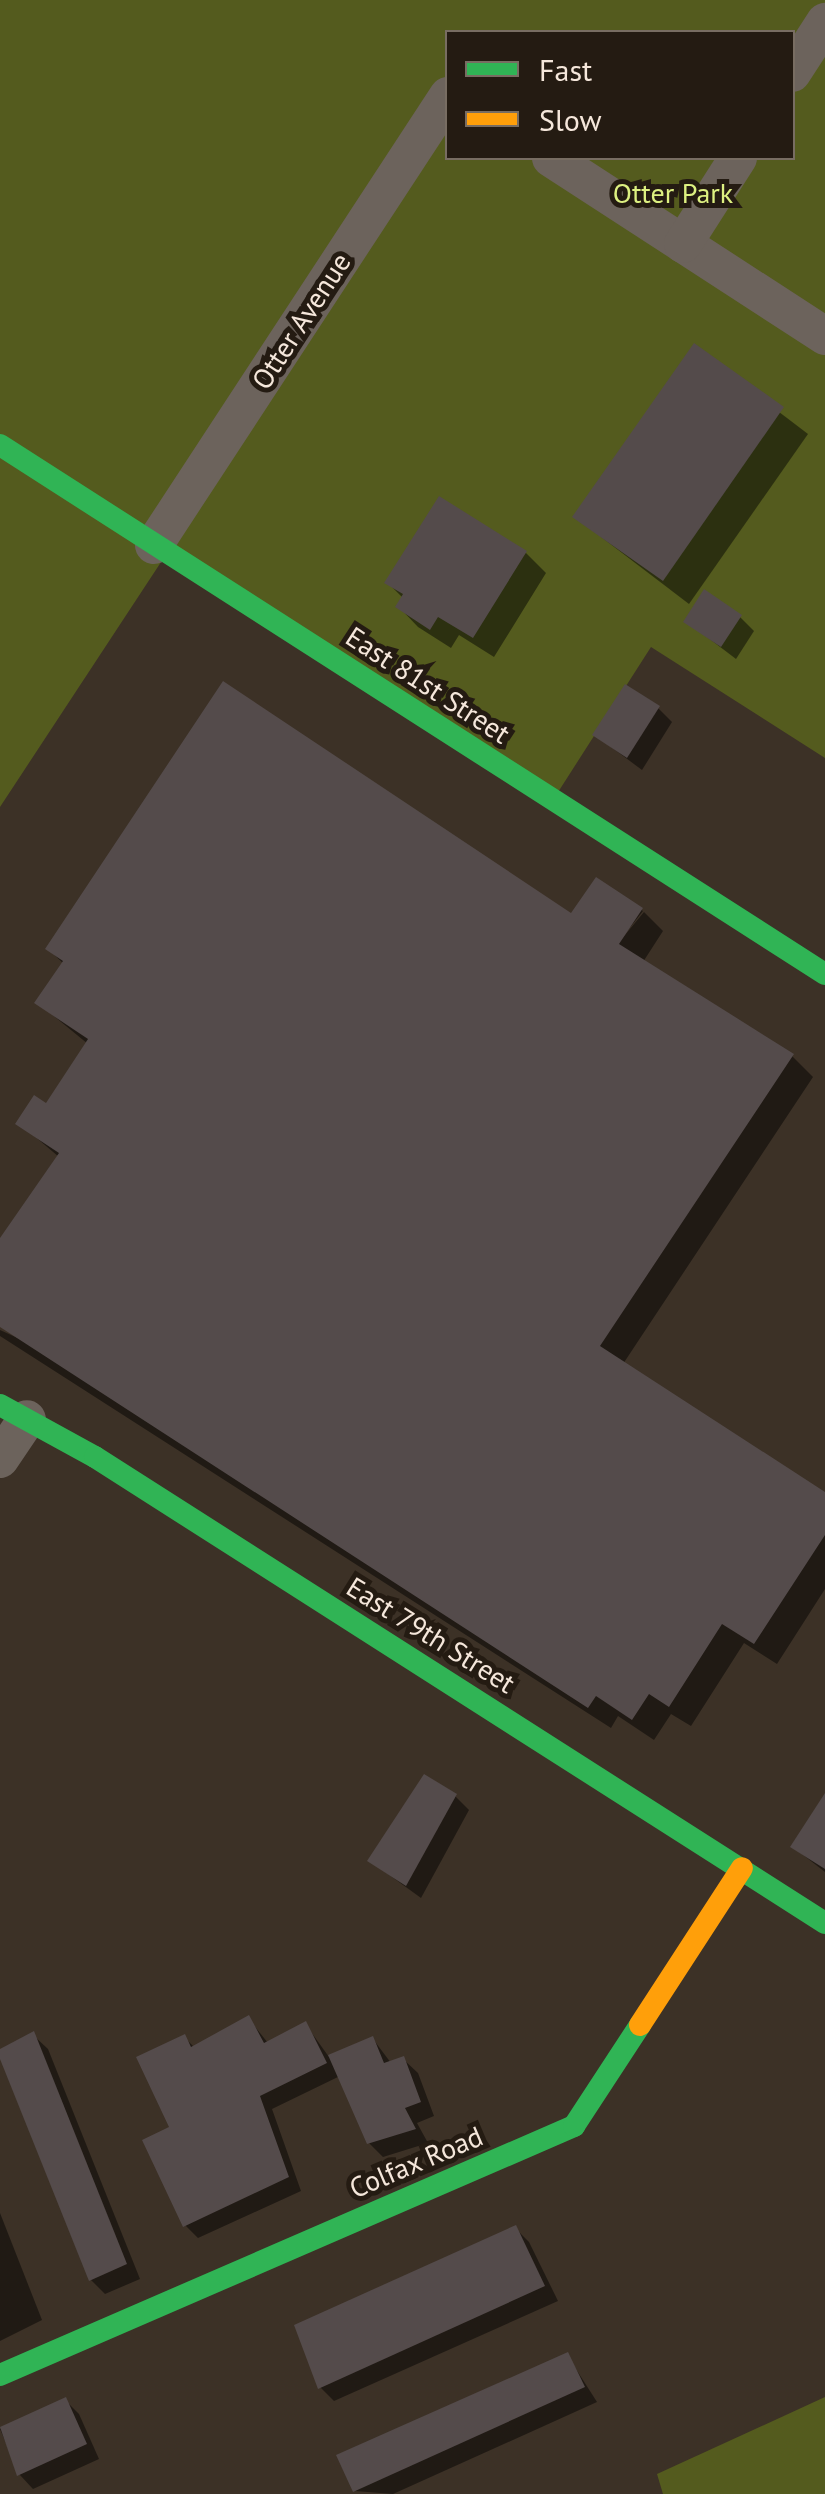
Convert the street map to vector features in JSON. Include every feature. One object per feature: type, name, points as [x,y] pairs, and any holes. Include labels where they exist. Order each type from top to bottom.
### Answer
[{"type":"street","points":[[795,67],[825,22]]},
{"type":"street","name":"Otter Avenue","points":[[154,545],[445,101]]},
{"type":"street","points":[[555,160],[825,336]]},
{"type":"street","points":[[683,244],[737,160]]},
{"type":"street","name":"East 81st Street","points":[[0,445],[825,974]]},
{"type":"street","points":[[0,1459],[14,1412]]},
{"type":"street","name":"East 79th Street","points":[[14,1412],[825,1923]]},
{"type":"street","name":"Colfax Road","points":[[0,2376],[574,2126],[742,1868]]},
{"type":"green space","name":"Otter Park","points":[[0,0],[825,0],[825,758],[651,647],[553,800],[167,553],[0,807]]},
{"type":"green space","points":[[825,2397],[825,2494],[663,2494],[657,2474]]},
{"type":"building","points":[[694,343],[784,407],[663,581],[572,517]]},
{"type":"building","points":[[439,496],[527,551],[473,638],[438,617],[430,630],[395,607],[403,594],[384,583]]},
{"type":"building","points":[[704,589],[742,615],[721,647],[683,622]]},
{"type":"building","points":[[223,681],[571,913],[596,877],[643,908],[619,944],[794,1054],[600,1346],[825,1492],[825,1535],[754,1644],[722,1624],[669,1707],[649,1694],[632,1720],[596,1696],[588,1708],[0,1327],[0,1238],[59,1153],[15,1124],[34,1095],[46,1103],[88,1039],[34,1003],[63,961],[45,949]]},
{"type":"building","points":[[625,684],[660,706],[627,758],[592,735]]},
{"type":"building","points":[[424,1774],[457,1794],[406,1886],[367,1861]]},
{"type":"building","points":[[825,1793],[825,1869],[790,1847]]},
{"type":"building","points":[[249,2015],[264,2043],[306,2021],[327,2063],[260,2096],[289,2177],[183,2227],[142,2140],[169,2127],[136,2057],[185,2034],[191,2047]]},
{"type":"building","points":[[34,2031],[127,2264],[89,2281],[0,2059],[0,2049]]},
{"type":"building","points":[[373,2036],[384,2063],[404,2056],[421,2102],[405,2108],[416,2129],[367,2144],[328,2055]]},
{"type":"building","points":[[516,2225],[545,2286],[318,2389],[294,2325]]},
{"type":"building","points":[[568,2352],[585,2387],[353,2492],[336,2455]]},
{"type":"building","points":[[66,2397],[87,2444],[17,2476],[0,2427]]},
{"type":"traffic: fast","points":[[0,445],[825,974]]},
{"type":"traffic: fast","points":[[0,1405],[95,1457],[825,1923]]},
{"type":"traffic: fast","points":[[0,2375],[574,2126],[640,2025]]},
{"type":"traffic: slow","points":[[640,2025],[742,1868]]}]
